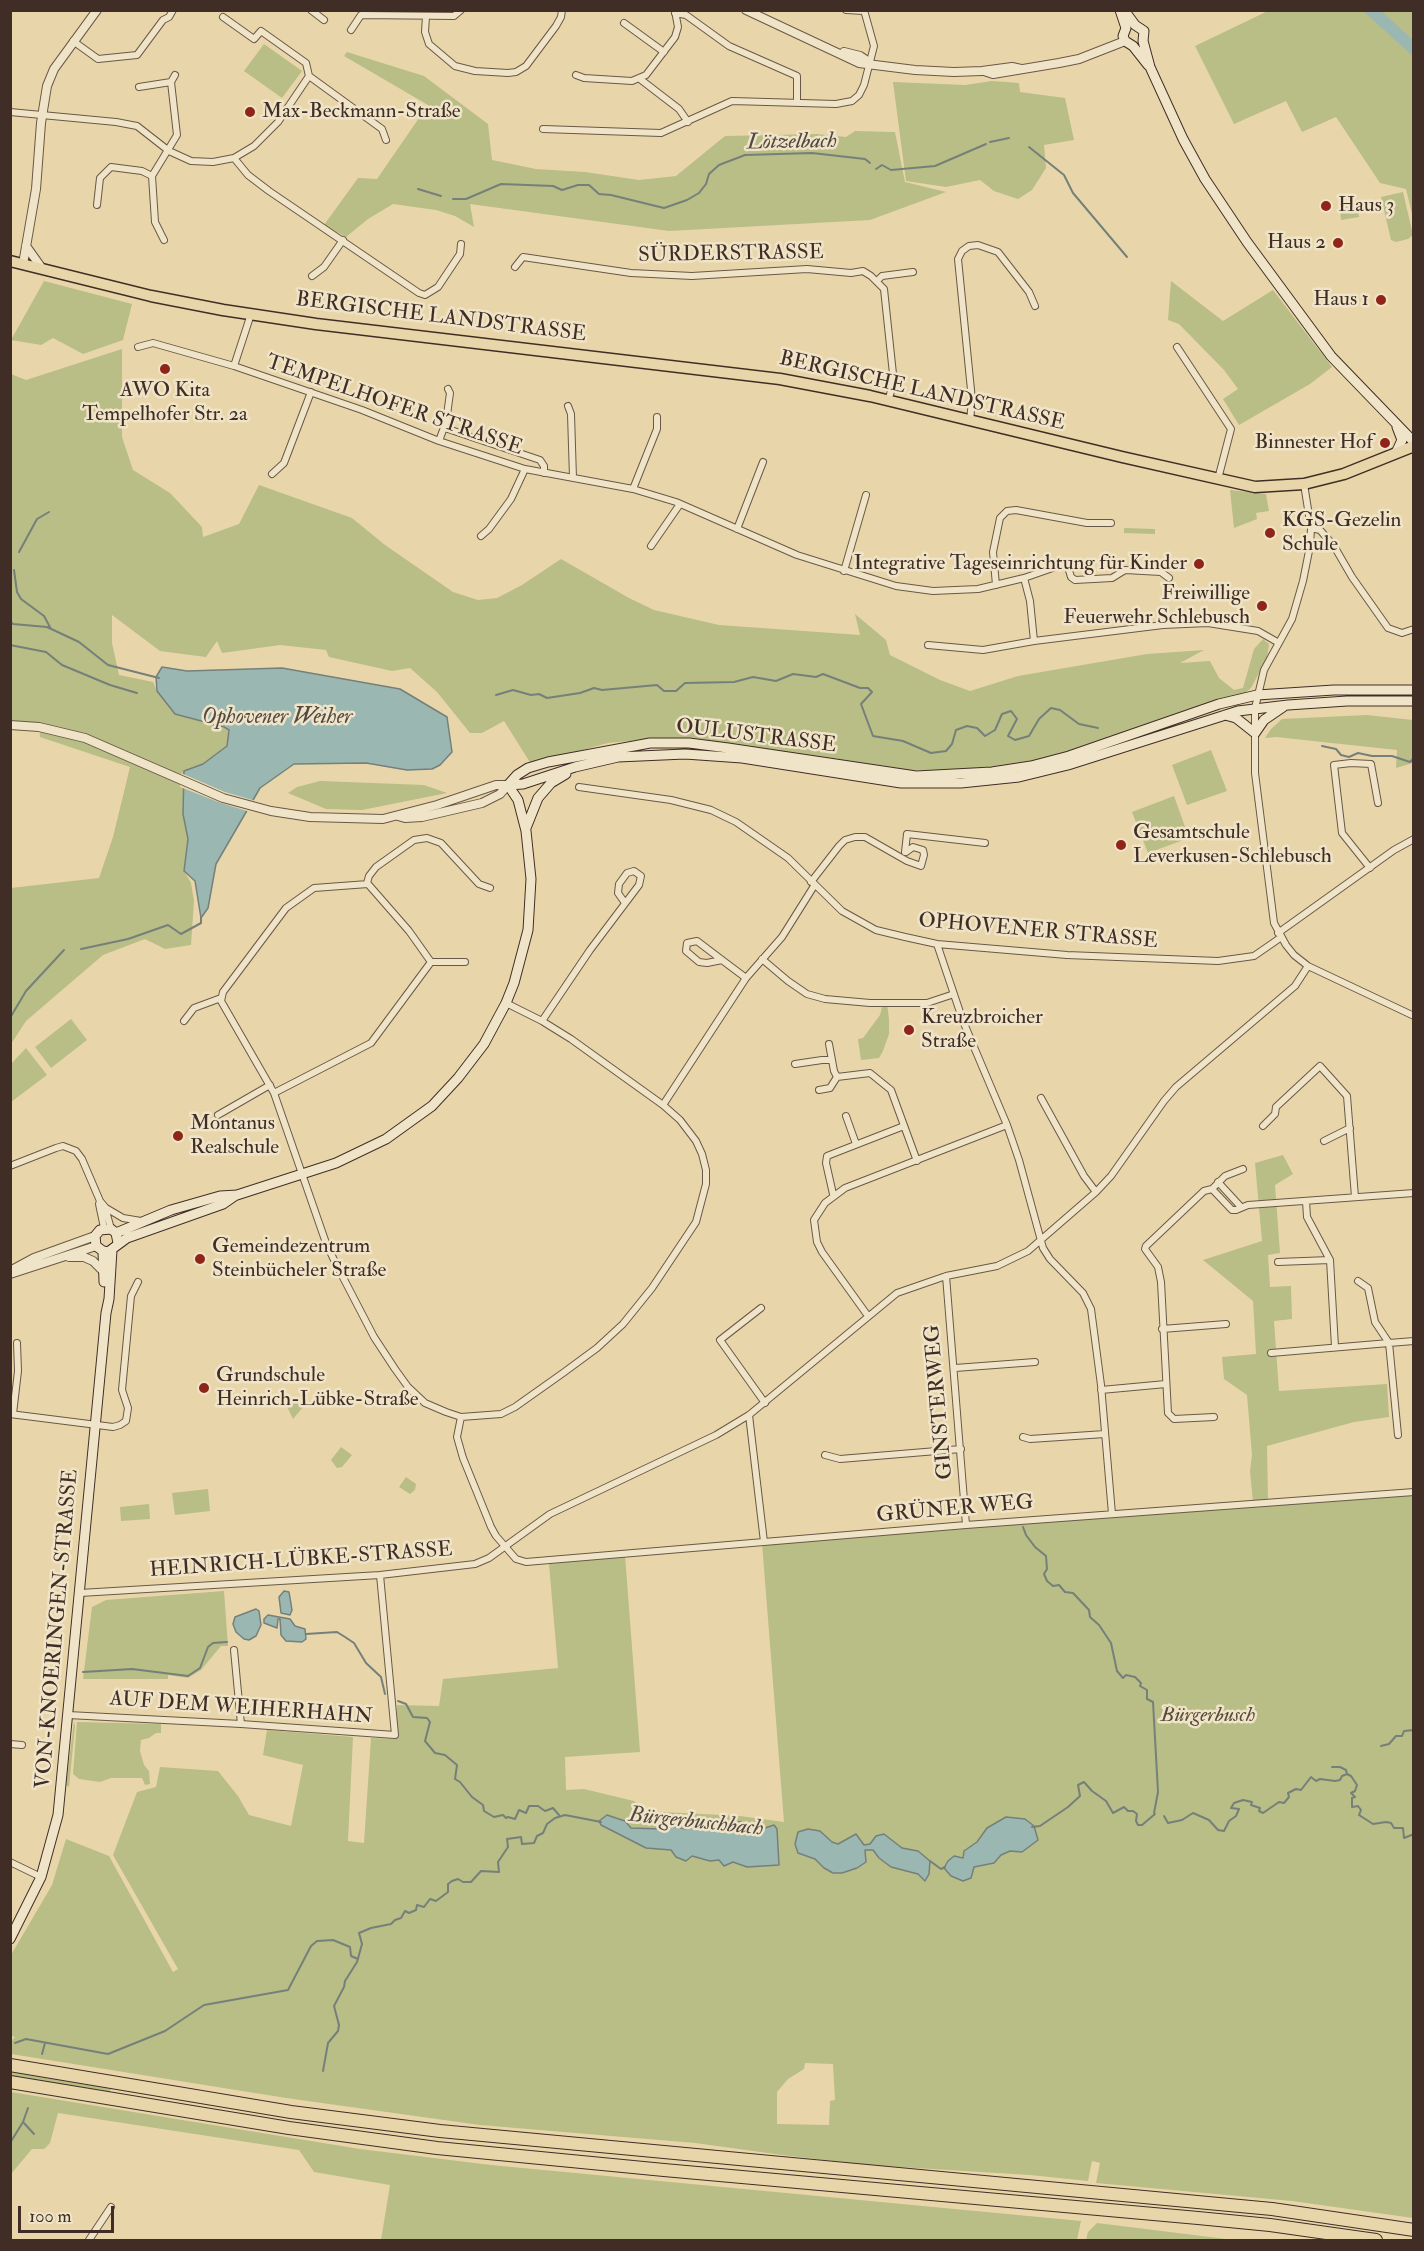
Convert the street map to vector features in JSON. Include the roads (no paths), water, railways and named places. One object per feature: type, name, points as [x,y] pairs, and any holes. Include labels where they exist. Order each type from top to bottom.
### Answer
[{"type":"highway","points":[[10,2065],[222,2101],[440,2131],[1251,2206],[1413,2230]]},
{"type":"highway","points":[[10,2082],[289,2128],[436,2148],[1270,2225],[1376,2241]]},
{"type":"main road","points":[[1122,10],[1130,27],[1144,31],[1143,42],[1150,67],[1197,165],[1246,242],[1331,356],[1396,422],[1413,444]]},
{"type":"main road","points":[[1130,27],[1123,36],[1150,67]]},
{"type":"main road","points":[[1129,43],[1143,42]]},
{"type":"main road","name":"BERGISCHE LANDSTRASSE","points":[[10,261],[150,296],[251,314],[780,379],[888,401],[1255,487],[1304,484],[1344,474],[1413,444]]},
{"type":"main road","points":[[1379,404],[1413,430]]},
{"type":"main road","points":[[1396,422],[1402,439],[1396,453],[1413,455]]},
{"type":"main road","name":"OULUSTRASSE","points":[[508,785],[528,768],[548,762],[650,743],[689,743],[916,776],[992,772],[1031,766],[1069,756],[1219,704],[1257,695],[1334,690],[1413,690]]},
{"type":"main road","name":"OULUSTRASSE","points":[[508,785],[523,784],[590,763],[618,757],[685,754],[742,758],[901,783],[961,783],[1019,777],[1068,765],[1222,715],[1255,708],[1347,701],[1413,701]]},
{"type":"main road","points":[[1222,715],[1236,718],[1255,734],[1264,720],[1288,705]]},
{"type":"main road","points":[[526,831],[538,798],[559,778],[570,772],[631,757]]},
{"type":"main road","points":[[107,1240],[144,1221],[187,1205],[220,1196],[237,1195],[302,1175],[336,1163],[386,1139],[432,1106],[472,1061],[506,1004],[528,930],[531,879],[526,831],[518,800],[508,785]]},
{"type":"main road","points":[[107,1240],[224,1204],[237,1195]]},
{"type":"main road","name":"VON-KNOERINGEN-STRASSE","points":[[106,1313],[103,1300],[103,1270],[107,1240]]},
{"type":"main road","name":"VON-KNOERINGEN-STRASSE","points":[[10,1939],[41,1877],[58,1815],[109,1299],[107,1240]]},
{"type":"street","points":[[22,264],[45,131],[43,116],[47,86],[73,41],[97,10]]},
{"type":"street","points":[[73,41],[98,59],[137,55],[173,10]]},
{"type":"street","points":[[311,10],[324,20]]},
{"type":"street","points":[[351,30],[361,15],[454,16],[461,10]]},
{"type":"street","points":[[426,16],[425,32],[429,44],[455,66],[475,71],[508,73],[516,72],[526,66],[556,26],[562,10]]},
{"type":"street","points":[[746,10],[806,40],[835,51],[860,56],[870,63],[915,70],[982,71],[1012,67],[1022,69],[1079,59],[1129,43]]},
{"type":"street","points":[[543,129],[662,133],[732,101],[836,104],[852,101],[864,86],[874,46],[864,11],[846,10]]},
{"type":"street","points":[[576,75],[606,80],[640,79],[646,75],[677,32],[675,12],[686,15],[729,46],[797,76],[797,103]]},
{"type":"street","points":[[223,17],[254,39],[261,31],[306,63],[309,76],[382,129],[386,140]]},
{"type":"street","points":[[624,23],[664,52]]},
{"type":"street","points":[[164,240],[155,222],[152,176],[177,135],[171,82],[175,75]]},
{"type":"street","points":[[10,112],[137,126],[169,151],[191,161],[213,162],[234,158],[254,146],[278,122],[309,76]]},
{"type":"street","points":[[640,79],[679,109],[688,122]]},
{"type":"street","points":[[139,87],[171,82]]},
{"type":"street","points":[[234,158],[248,175],[269,191],[419,294],[425,295],[432,292],[443,280],[460,254],[461,244]]},
{"type":"street","points":[[97,205],[100,178],[111,167],[142,171],[152,176]]},
{"type":"street","points":[[312,276],[324,267],[343,240]]},
{"type":"street","points":[[970,421],[972,400],[958,259],[962,251],[969,246],[978,245],[998,252],[1029,292],[1035,306]]},
{"type":"street","points":[[26,246],[37,264],[45,270]]},
{"type":"street","name":"SÜRDERSTRASSE","points":[[515,267],[523,257],[631,273],[692,276],[807,269],[862,272],[877,281]]},
{"type":"street","points":[[888,401],[893,374],[884,289],[877,281],[882,276],[913,272]]},
{"type":"street","name":"TEMPELHOFER STRASSE","points":[[234,366],[251,314]]},
{"type":"street","name":"TEMPELHOFER STRASSE","points":[[138,347],[153,343],[234,366],[439,441],[525,469],[633,489],[680,504],[797,555],[896,586],[933,591],[978,589],[1024,578],[1064,564],[1068,567],[1071,578],[1075,580],[1112,578],[1125,570],[1161,572],[1169,578]]},
{"type":"street","points":[[1177,347],[1231,429],[1218,480]]},
{"type":"street","points":[[439,441],[445,428],[450,393],[448,389]]},
{"type":"street","points":[[272,474],[284,463],[310,392]]},
{"type":"street","points":[[568,406],[571,414],[573,478]]},
{"type":"street","points":[[633,489],[657,429],[657,417]]},
{"type":"street","name":"TEMPELHOFER STRASSE","points":[[445,428],[540,460],[544,466],[544,473]]},
{"type":"street","points":[[737,529],[763,462]]},
{"type":"street","points":[[481,536],[489,529],[511,499],[525,469]]},
{"type":"street","points":[[1304,484],[1311,528],[1308,557],[1297,609],[1264,670],[1255,708],[1255,773],[1274,923],[1294,955],[1308,966],[1413,1016]]},
{"type":"street","points":[[844,571],[866,495]]},
{"type":"street","points":[[651,546],[680,504]]},
{"type":"street","points":[[996,585],[993,552],[1000,518],[1007,511],[1016,510],[1087,523],[1111,523]]},
{"type":"street","points":[[1311,528],[1320,530],[1334,546],[1388,628],[1402,633],[1413,629]]},
{"type":"street","points":[[1024,578],[1030,601],[1034,641]]},
{"type":"street","points":[[928,645],[983,650],[1034,641],[1163,625],[1208,623],[1258,631],[1279,643]]},
{"type":"street","points":[[10,724],[39,727],[85,738],[223,798],[271,811],[327,818],[362,819],[397,816],[496,785],[508,785]]},
{"type":"street","points":[[1370,868],[1342,833],[1334,765],[1371,764],[1378,803]]},
{"type":"street","name":"OPHOVENER STRASSE","points":[[579,787],[670,800],[711,810],[736,822],[788,858],[842,911],[876,930],[937,944],[1078,956],[1223,961],[1254,956],[1370,868],[1413,839]]},
{"type":"street","points":[[903,859],[906,852],[907,834],[986,843]]},
{"type":"street","points":[[663,1105],[746,978],[792,923],[812,884],[839,846],[845,840],[865,837],[903,859],[921,866],[923,850],[913,847],[906,852]]},
{"type":"street","points":[[367,883],[376,867],[414,840],[427,838],[441,843],[479,884],[490,888]]},
{"type":"street","points":[[542,1021],[639,885],[641,876],[634,871],[627,873],[619,884],[618,893],[625,903]]},
{"type":"street","points":[[431,962],[409,931],[374,888],[367,883],[320,886],[308,891],[284,910],[223,992],[221,998],[274,1093],[326,1243],[374,1337],[408,1387],[425,1403],[461,1417],[501,1414],[515,1407],[597,1348],[623,1324],[696,1222],[706,1184],[706,1170],[702,1154],[689,1130],[663,1105],[542,1021],[506,1004]]},
{"type":"street","points":[[722,960],[699,962],[686,951],[687,943],[697,941],[746,978]]},
{"type":"street","points":[[937,944],[954,994],[1007,1125],[1019,1160],[1040,1240],[1050,1259],[1083,1293],[1091,1309],[1112,1514]]},
{"type":"street","points":[[762,959],[807,994],[825,999],[870,1003],[927,1003],[954,994]]},
{"type":"street","points":[[431,962],[465,962]]},
{"type":"street","points":[[274,1093],[371,1043],[431,962]]},
{"type":"street","name":"HEINRICH-LÜBKE-STRASSE","points":[[80,1593],[380,1575],[475,1564],[489,1558],[550,1514],[717,1436],[765,1403],[868,1316],[903,1290],[946,1276],[997,1266],[1028,1251],[1096,1192],[1120,1165],[1176,1087],[1295,987],[1308,966]]},
{"type":"street","points":[[184,1021],[194,1008],[221,998]]},
{"type":"street","points":[[819,1090],[830,1088],[837,1077],[829,1044]]},
{"type":"street","points":[[795,1064],[822,1059],[832,1060]]},
{"type":"street","points":[[1263,1126],[1275,1114],[1276,1107],[1320,1066],[1347,1096],[1355,1197]]},
{"type":"street","points":[[837,1077],[870,1073],[891,1090],[917,1161]]},
{"type":"street","points":[[218,1115],[270,1085]]},
{"type":"street","points":[[1041,1098],[1084,1176],[1096,1192]]},
{"type":"street","points":[[846,1116],[855,1144]]},
{"type":"street","points":[[868,1316],[817,1242],[814,1220],[825,1203],[833,1194],[845,1188],[1007,1125]]},
{"type":"street","points":[[833,1194],[826,1163],[827,1156],[904,1126]]},
{"type":"street","points":[[1324,1142],[1350,1128]]},
{"type":"street","points":[[10,1166],[56,1148],[70,1148],[76,1151],[82,1159],[102,1204],[107,1240]]},
{"type":"street","points":[[1214,1417],[1174,1419],[1168,1413],[1161,1282],[1158,1267],[1145,1249],[1204,1191],[1212,1189],[1225,1176],[1243,1168]]},
{"type":"street","points":[[1218,1182],[1241,1207]]},
{"type":"street","points":[[1212,1189],[1232,1210],[1248,1205],[1413,1193]]},
{"type":"street","points":[[1306,1202],[1307,1217],[1330,1260],[1335,1347]]},
{"type":"street","points":[[102,1204],[123,1218],[144,1221]]},
{"type":"street","points":[[10,1272],[107,1240]]},
{"type":"street","points":[[10,1272],[34,1258],[107,1240]]},
{"type":"street","points":[[52,1260],[84,1257],[103,1270]]},
{"type":"street","points":[[1278,1262],[1330,1260]]},
{"type":"street","name":"GINSTERWEG","points":[[946,1276],[966,1525]]},
{"type":"street","points":[[1358,1281],[1368,1288],[1375,1322],[1389,1343],[1398,1435]]},
{"type":"street","points":[[17,1343],[18,1371],[12,1414],[95,1425],[120,1425],[126,1421],[128,1416],[123,1390],[131,1296],[138,1282]]},
{"type":"street","points":[[761,1308],[720,1340],[765,1403]]},
{"type":"street","points":[[1162,1329],[1226,1324]]},
{"type":"street","points":[[1271,1353],[1413,1341]]},
{"type":"street","points":[[955,1368],[1035,1362]]},
{"type":"street","points":[[1101,1390],[1166,1384]]},
{"type":"street","points":[[749,1415],[764,1542]]},
{"type":"street","points":[[461,1417],[457,1437],[463,1458],[491,1527],[505,1547]]},
{"type":"street","points":[[1023,1437],[1030,1440],[1105,1434]]},
{"type":"street","points":[[825,1455],[840,1459],[961,1449]]},
{"type":"street","name":"GRÜNER WEG","points":[[505,1547],[516,1559],[526,1562],[966,1525],[1413,1492]]},
{"type":"street","name":"AUF DEM WEIHERHAHN","points":[[68,1715],[241,1724],[395,1736],[380,1575]]},
{"type":"street","points":[[234,1650],[241,1724]]},
{"type":"street","points":[[10,1744],[22,1745]]},
{"type":"street","points":[[10,1862],[41,1877]]},
{"type":"street","points":[[89,2241],[111,2207]]},
{"type":"water","name":"Ophovener Weiher","points":[[162,667],[187,671],[282,668],[400,689],[447,717],[452,752],[440,765],[432,769],[407,770],[366,763],[294,764],[260,788],[216,864],[208,908],[201,918],[195,881],[184,871],[188,839],[183,814],[184,771],[203,764],[227,746],[229,730],[175,714],[157,691],[156,677]]},
{"type":"water","points":[[284,1591],[289,1592],[292,1610],[290,1615],[281,1613],[279,1597]]},
{"type":"water","points":[[256,1609],[259,1611],[261,1625],[256,1636],[249,1640],[244,1639],[236,1632],[233,1624],[235,1617]]},
{"type":"water","points":[[268,1615],[290,1619],[295,1626],[305,1629],[306,1639],[302,1642],[286,1641],[281,1635],[280,1619],[278,1619],[277,1628],[264,1623]]},
{"type":"water","points":[[607,1815],[625,1821],[631,1828],[663,1829],[671,1826],[686,1829],[710,1821],[743,1822],[765,1828],[774,1825],[777,1829],[779,1865],[747,1867],[733,1862],[724,1866],[719,1860],[710,1861],[692,1856],[686,1861],[676,1857],[671,1850],[646,1848],[601,1825],[599,1821]]},
{"type":"water","points":[[1006,1817],[1025,1819],[1034,1826],[1038,1840],[1022,1852],[1010,1851],[1001,1855],[994,1863],[974,1867],[971,1878],[963,1881],[951,1876],[944,1868],[948,1861],[954,1856],[963,1858],[964,1851],[977,1842],[987,1828]]},
{"type":"water","points":[[808,1829],[820,1831],[832,1842],[838,1844],[856,1834],[864,1845],[870,1844],[876,1836],[884,1834],[902,1848],[918,1851],[930,1861],[929,1874],[925,1881],[918,1874],[891,1867],[873,1850],[865,1850],[866,1862],[857,1868],[842,1873],[833,1873],[815,1859],[798,1853],[795,1844],[798,1832]]},
{"type":"waterway","points":[[1371,10],[1414,49]]},
{"type":"waterway","name":"Lötzelbach","points":[[990,142],[1009,138]]},
{"type":"waterway","name":"Lötzelbach","points":[[876,169],[882,165],[891,170],[935,166],[986,144]]},
{"type":"waterway","name":"Lötzelbach","points":[[1029,147],[1064,175],[1073,193],[1127,257]]},
{"type":"waterway","name":"Lötzelbach","points":[[453,199],[466,199],[501,184],[553,186],[562,190],[578,185],[589,185],[599,194],[664,208],[699,193],[706,184],[709,174],[719,165],[745,155],[812,153],[865,159],[870,163]]},
{"type":"waterway","name":"Lötzelbach","points":[[418,189],[441,196]]},
{"type":"waterway","points":[[19,552],[37,519],[49,512]]},
{"type":"waterway","points":[[14,570],[17,592],[21,599],[44,616],[51,629]]},
{"type":"waterway","points":[[10,621],[13,624],[47,627],[79,642],[108,665],[159,678]]},
{"type":"waterway","points":[[10,645],[46,652],[62,665],[110,685],[137,693]]},
{"type":"waterway","points":[[496,695],[513,690],[531,695],[539,694],[547,698],[580,693],[594,688],[602,690],[657,685],[664,691],[676,691],[685,683],[734,682],[753,677],[776,681],[793,674],[816,677],[823,674],[860,688],[868,688],[872,692],[861,704],[873,736],[903,741],[931,753],[946,751],[952,744],[956,730],[967,726],[977,728],[985,736],[995,730],[1002,714],[1011,711],[1017,719],[1008,736],[1015,740],[1029,736],[1039,719],[1051,708],[1060,710],[1079,724],[1098,728]]},
{"type":"waterway","points":[[1322,746],[1336,749],[1341,755],[1349,757],[1358,753],[1392,756],[1410,762],[1414,758]]},
{"type":"waterway","points":[[81,949],[128,939],[168,925],[181,934],[201,923],[201,917]]},
{"type":"waterway","points":[[10,1018],[26,991],[64,950]]},
{"type":"waterway","points":[[1023,1527],[1035,1547],[1046,1556],[1047,1569],[1044,1574],[1047,1581],[1053,1586],[1059,1585],[1065,1592],[1073,1593],[1089,1610],[1090,1617],[1099,1625],[1111,1643],[1117,1671],[1123,1678],[1126,1675],[1135,1677],[1141,1683],[1140,1686],[1147,1690],[1147,1699],[1153,1702],[1158,1792],[1154,1813]]},
{"type":"waterway","points":[[306,1634],[337,1632],[354,1643],[366,1663],[381,1677],[385,1694]]},
{"type":"waterway","points":[[83,1672],[132,1669],[188,1676],[200,1668],[208,1647],[213,1643],[227,1642]]},
{"type":"waterway","points":[[398,1701],[406,1704],[413,1717],[427,1718],[430,1722],[425,1741],[435,1753],[445,1755],[457,1765],[455,1779],[483,1805],[484,1811],[494,1817],[503,1815],[506,1818],[515,1819],[519,1810],[526,1813],[529,1806],[538,1806],[545,1811],[553,1808],[559,1815]]},
{"type":"waterway","points":[[1381,1746],[1389,1744],[1396,1736],[1402,1736],[1404,1731],[1414,1730]]},
{"type":"waterway","points":[[1332,1767],[1340,1767],[1346,1770],[1347,1774]]},
{"type":"waterway","name":"Bürgerbuschbach","points":[[1164,1816],[1168,1823],[1182,1820],[1193,1813],[1209,1820],[1218,1830],[1224,1831],[1239,1809],[1231,1808],[1234,1803],[1243,1800],[1252,1802],[1251,1805],[1260,1808],[1259,1811],[1263,1813],[1279,1802],[1284,1803],[1289,1797],[1288,1793],[1296,1789],[1301,1790],[1311,1777],[1316,1781],[1320,1779],[1335,1781],[1347,1774],[1357,1785],[1355,1791],[1351,1793],[1355,1797],[1352,1798],[1352,1807],[1358,1806],[1361,1810],[1359,1815],[1373,1824],[1386,1822],[1391,1823],[1394,1828],[1403,1828],[1404,1838],[1414,1834]]},
{"type":"waterway","name":"Bürgerbuschbach","points":[[1032,1827],[1040,1826],[1068,1807],[1080,1796],[1078,1785],[1084,1782],[1106,1801],[1113,1813],[1124,1807],[1137,1814],[1138,1825],[1142,1825],[1155,1814]]},
{"type":"waterway","name":"Bürgerbuschbach","points":[[323,2071],[328,2043],[338,2031],[339,2025],[334,2006],[345,1981],[357,1962],[362,1944],[359,1933],[391,1924],[401,1918],[405,1911],[409,1913],[416,1910],[417,1905],[424,1907],[430,1899],[436,1901],[448,1892],[448,1884],[452,1881],[458,1879],[471,1882],[481,1871],[499,1872],[498,1862],[508,1847],[507,1839],[521,1837],[522,1844],[534,1843],[547,1824],[565,1815],[601,1822]]},
{"type":"waterway","name":"Bürgerbuschbach","points":[[930,1861],[941,1869],[945,1867]]},
{"type":"waterway","name":"Bürgerbuschbach","points":[[15,2043],[26,2039],[108,2054],[165,2031],[204,2005],[288,1990],[311,1946],[317,1941],[333,1940],[350,1947],[351,1956],[358,1959]]},
{"type":"waterway","name":"Bürgerbuschbach","points":[[42,2054],[45,2043]]},
{"type":"waterway","name":"Bürgerbuschbach","points":[[10,2143],[23,2122],[28,2108]]},
{"type":"waterway","name":"Bürgerbuschbach","points":[[23,2122],[34,2134]]},
{"type":"place","name":"Max-Beckmann-Straße","points":[[250,112]]},
{"type":"place","name":"Haus 3","points":[[1326,206]]},
{"type":"place","name":"Haus 2","points":[[1338,243]]},
{"type":"place","name":"Haus 1","points":[[1381,300]]},
{"type":"place","name":"AWO Kita Tempelhofer Str. 2a","points":[[165,369]]},
{"type":"place","name":"Binnester Hof","points":[[1385,443]]},
{"type":"place","name":"KGS-Gezelin Schule","points":[[1270,533]]},
{"type":"place","name":"Integrative Tageseinrichtung für Kinder","points":[[1199,564]]},
{"type":"place","name":"Freiwillige Feuerwehr Schlebusch","points":[[1262,606]]},
{"type":"place","name":"Gesamtschule Leverkusen-Schlebusch","points":[[1121,845]]},
{"type":"place","name":"Kreuzbroicher Straße","points":[[909,1030]]},
{"type":"place","name":"Montanus Realschule","points":[[178,1136]]},
{"type":"place","name":"Gemeindezentrum Steinbücheler Straße","points":[[200,1259]]},
{"type":"place","name":"Grundschule Heinrich-Lübke-Straße","points":[[204,1388]]},
{"type":"park label","name":"Bürgerbusch","points":[[1208,1716]]}]
